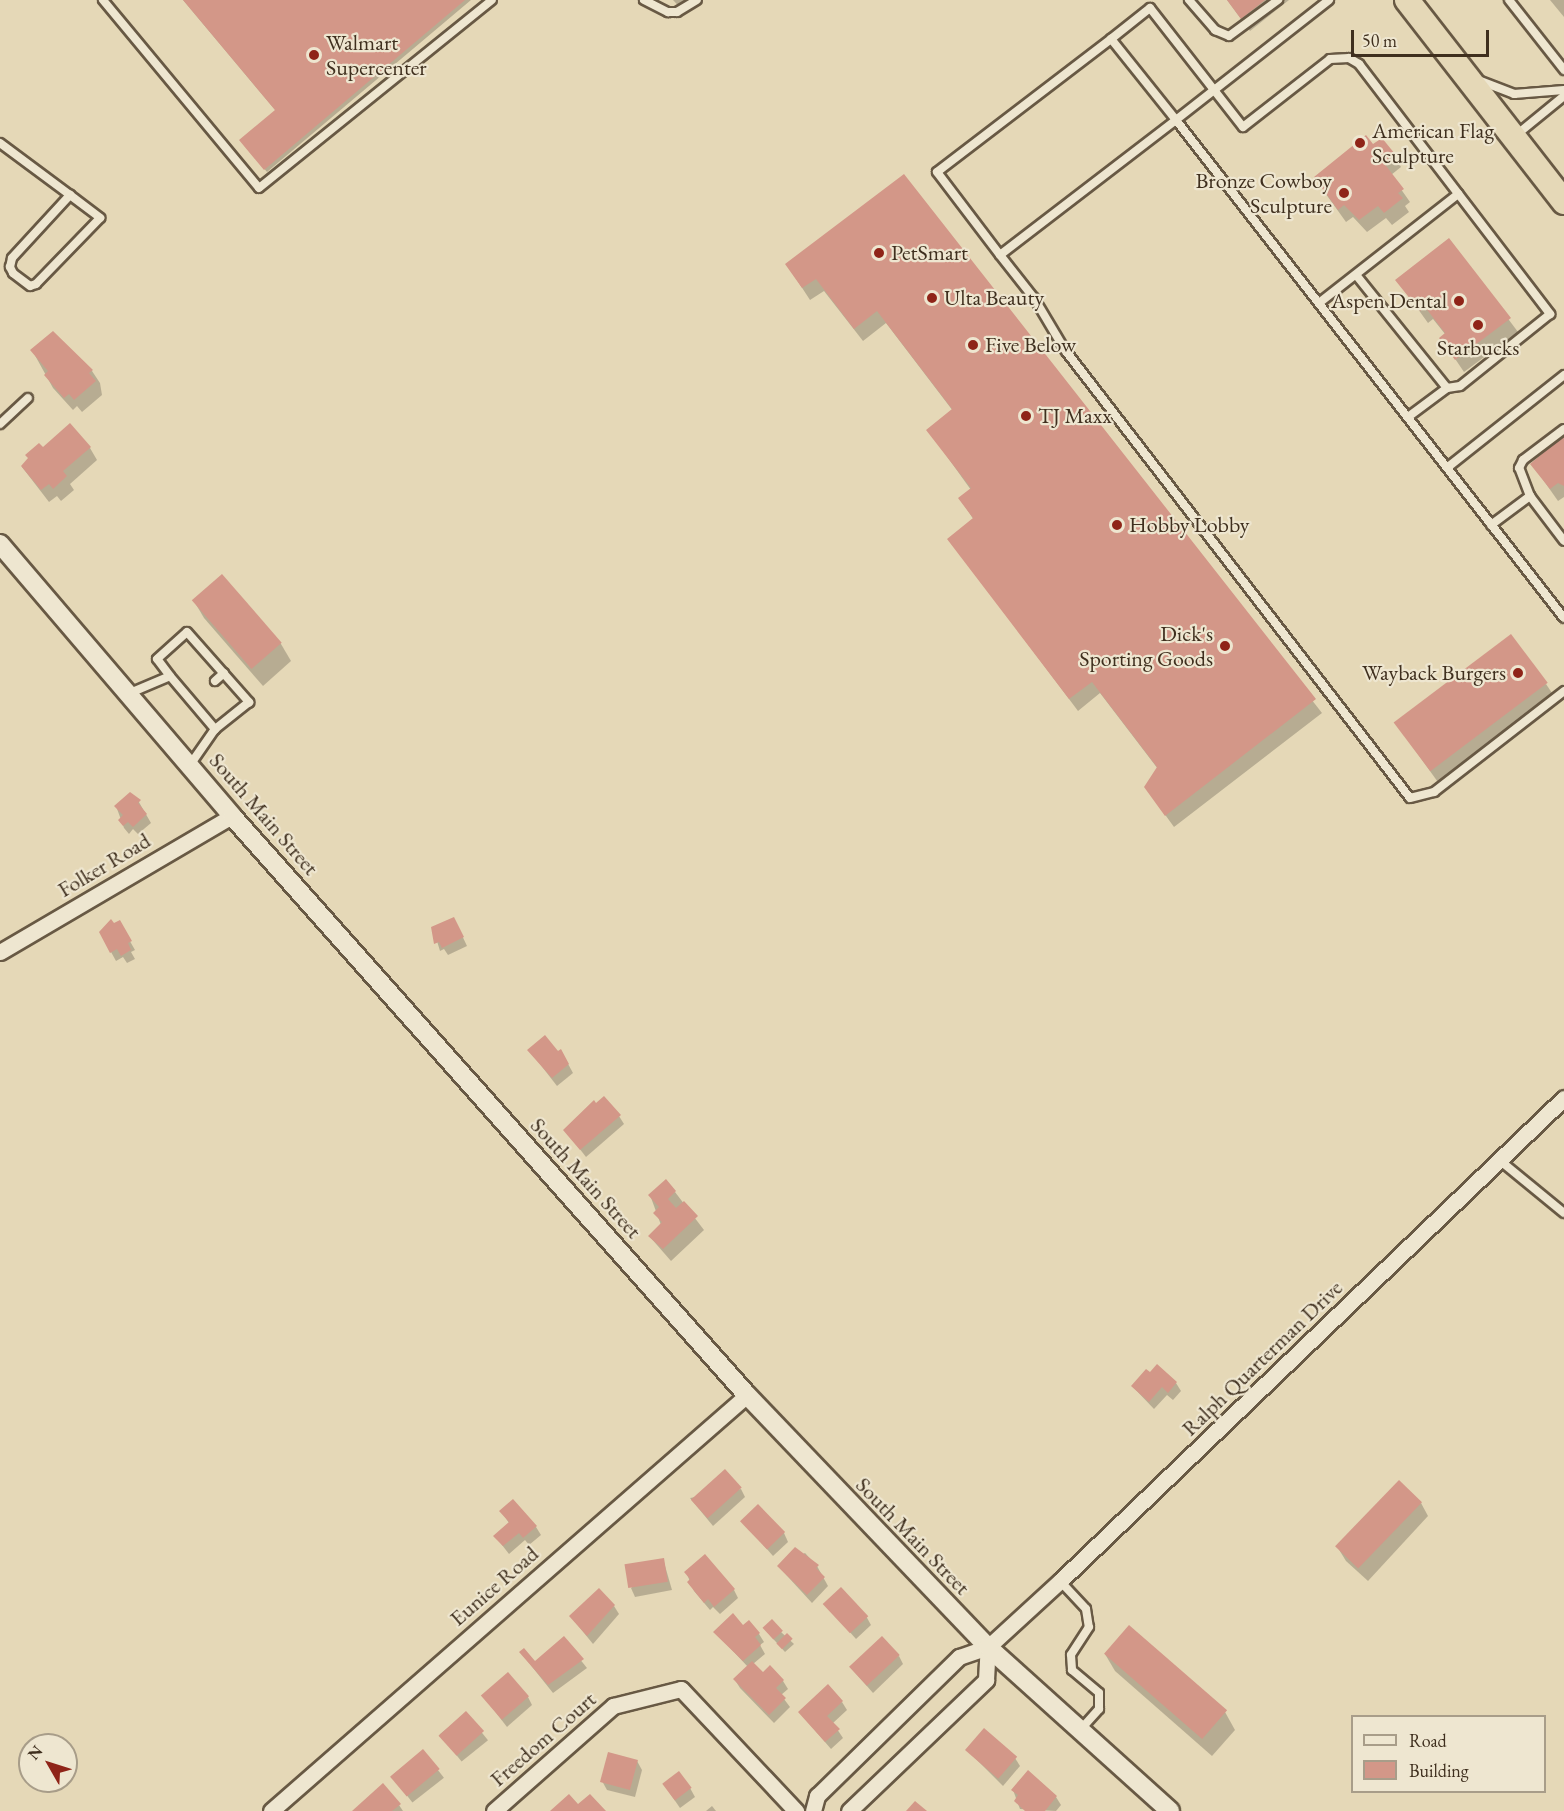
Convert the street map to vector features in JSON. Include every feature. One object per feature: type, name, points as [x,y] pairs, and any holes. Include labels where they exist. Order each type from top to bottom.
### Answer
[{"type":"highway","points":[[1407,0],[1564,202]]},
{"type":"street","name":"South Main Street","points":[[0,544],[130,693],[232,816],[747,1395],[988,1647],[1170,1811]]},
{"type":"street","name":"Folker Road","points":[[0,952],[232,816]]},
{"type":"street","name":"Ralph Quarterman Drive","points":[[813,1811],[817,1796],[959,1657],[988,1647],[1060,1581],[1564,1098]]},
{"type":"street","name":"Eunice Road","points":[[271,1811],[747,1395]]},
{"type":"street","points":[[849,1811],[986,1680],[988,1647]]},
{"type":"street","name":"Freedom Court","points":[[494,1811],[613,1706],[681,1689],[796,1811]]},
{"type":"lane","points":[[103,0],[259,189],[492,0]]},
{"type":"lane","points":[[644,0],[659,9],[677,12],[697,0]]},
{"type":"lane","points":[[1189,0],[1215,30],[1229,36],[1278,0]]},
{"type":"lane","points":[[1000,255],[1329,0]]},
{"type":"lane","points":[[1509,0],[1564,70]]},
{"type":"lane","points":[[1408,417],[1447,388],[1460,386],[1550,314],[1359,64],[1349,58],[1330,59],[1243,127],[1150,8],[937,172],[1034,298],[1065,350],[1410,798],[1421,798],[1443,786],[1564,691]]},
{"type":"lane","points":[[1111,39],[1564,618]]},
{"type":"lane","points":[[1465,74],[1514,94],[1564,90]]},
{"type":"lane","points":[[1513,137],[1564,96]]},
{"type":"lane","points":[[0,143],[70,195],[100,218],[36,284],[30,286],[10,267],[12,258],[70,195]]},
{"type":"lane","points":[[1319,303],[1458,194]]},
{"type":"lane","points":[[1356,275],[1447,388]]},
{"type":"lane","points":[[1448,467],[1564,375]]},
{"type":"lane","points":[[0,424],[28,398]]},
{"type":"lane","points":[[1564,429],[1523,460],[1519,468],[1530,496],[1564,541]]},
{"type":"lane","points":[[1491,525],[1530,496]]},
{"type":"lane","points":[[189,765],[215,729],[249,702],[187,632],[157,659],[215,729]]},
{"type":"lane","points":[[215,681],[224,673]]},
{"type":"lane","points":[[130,693],[170,676]]},
{"type":"lane","points":[[191,700],[200,694]]},
{"type":"lane","points":[[1498,1160],[1564,1213]]},
{"type":"lane","points":[[1060,1581],[1086,1609],[1089,1626],[1071,1655],[1072,1670],[1099,1694],[1099,1709],[1080,1730]]},
{"type":"building","name":"Walmart Supercenter","points":[[183,0],[465,0],[264,170],[239,140],[275,110]]},
{"type":"building","points":[[1227,0],[1265,0],[1241,19]]},
{"type":"building","points":[[1366,135],[1373,144],[1382,138],[1395,154],[1383,162],[1404,189],[1398,193],[1403,198],[1384,213],[1378,206],[1359,220],[1344,205],[1338,210],[1314,177]]},
{"type":"building","points":[[904,174],[1316,699],[1165,816],[1144,787],[1157,767],[1092,682],[1069,699],[947,539],[973,518],[958,498],[971,488],[926,430],[952,409],[877,311],[854,329],[816,279],[802,288],[785,264]]},
{"type":"building","points":[[1449,238],[1511,318],[1455,360],[1439,338],[1445,333],[1425,307],[1420,311],[1395,280]]},
{"type":"building","points":[[53,331],[93,370],[89,373],[96,381],[74,400],[69,394],[64,398],[44,375],[48,371],[30,350]]},
{"type":"building","points":[[70,423],[91,447],[63,471],[67,476],[53,489],[49,484],[41,490],[21,466],[28,458],[25,455],[39,443],[43,447]]},
{"type":"building","points":[[1564,435],[1564,486],[1558,483],[1550,489],[1530,464]]},
{"type":"building","points":[[222,574],[282,643],[252,669],[192,600]]},
{"type":"building","points":[[1511,634],[1548,683],[1430,771],[1394,722]]},
{"type":"building","points":[[130,792],[141,800],[138,803],[147,814],[133,827],[128,822],[123,826],[118,820],[123,815],[114,806]]},
{"type":"building","points":[[454,917],[464,937],[442,948],[439,942],[434,944],[431,927]]},
{"type":"building","points":[[111,919],[114,923],[120,920],[132,941],[128,943],[131,950],[121,956],[117,949],[110,953],[99,932]]},
{"type":"building","points":[[545,1035],[558,1051],[561,1049],[569,1064],[552,1078],[527,1050]]},
{"type":"building","points":[[604,1096],[621,1115],[580,1150],[563,1130],[594,1100],[596,1103]]},
{"type":"building","points":[[666,1179],[676,1191],[668,1199],[676,1208],[684,1201],[698,1216],[663,1249],[648,1236],[662,1222],[653,1213],[659,1207],[648,1195]]},
{"type":"building","points":[[1157,1364],[1177,1382],[1168,1393],[1162,1387],[1149,1402],[1131,1386],[1146,1369],[1150,1372]]},
{"type":"building","points":[[725,1469],[742,1488],[708,1518],[691,1500]]},
{"type":"building","points":[[1399,1480],[1422,1502],[1358,1568],[1335,1546]]},
{"type":"building","points":[[513,1499],[537,1526],[523,1538],[519,1533],[503,1546],[493,1536],[509,1522],[499,1511]]},
{"type":"building","points":[[758,1504],[785,1532],[767,1549],[740,1521]]},
{"type":"building","points":[[795,1547],[819,1565],[816,1568],[825,1577],[807,1595],[777,1566]]},
{"type":"building","points":[[705,1554],[735,1589],[714,1607],[708,1599],[704,1603],[687,1582],[690,1579],[684,1572]]},
{"type":"building","points":[[664,1558],[668,1582],[628,1588],[624,1564]]},
{"type":"building","points":[[841,1587],[868,1616],[850,1633],[823,1604]]},
{"type":"building","points":[[599,1588],[615,1605],[587,1636],[569,1616]]},
{"type":"building","points":[[733,1613],[743,1625],[749,1620],[760,1633],[755,1637],[761,1645],[743,1661],[713,1632]]},
{"type":"building","points":[[772,1619],[783,1631],[773,1640],[762,1628]]},
{"type":"building","points":[[1129,1625],[1227,1710],[1202,1739],[1104,1654]]},
{"type":"building","points":[[787,1633],[793,1639],[782,1649],[776,1644]]},
{"type":"building","points":[[564,1636],[584,1659],[548,1685],[519,1652],[524,1648],[535,1661]]},
{"type":"building","points":[[882,1636],[900,1655],[867,1686],[849,1667]]},
{"type":"building","points":[[752,1661],[763,1672],[770,1665],[784,1680],[776,1688],[786,1698],[769,1715],[733,1679]]},
{"type":"building","points":[[508,1672],[529,1696],[502,1720],[481,1696]]},
{"type":"building","points":[[828,1684],[843,1701],[827,1716],[840,1729],[825,1742],[798,1712]]},
{"type":"building","points":[[466,1711],[484,1731],[457,1756],[439,1736]]},
{"type":"building","points":[[984,1728],[1017,1757],[998,1779],[965,1750]]},
{"type":"building","points":[[423,1749],[440,1769],[407,1797],[390,1777]]},
{"type":"building","points":[[608,1752],[638,1760],[630,1790],[600,1782]]},
{"type":"building","points":[[1028,1770],[1057,1796],[1045,1811],[1025,1811],[1014,1801],[1018,1795],[1011,1790]]},
{"type":"building","points":[[679,1771],[692,1788],[675,1800],[662,1784]]},
{"type":"building","points":[[383,1783],[401,1804],[392,1811],[352,1811]]},
{"type":"building","points":[[569,1794],[578,1804],[590,1794],[606,1811],[550,1811]]},
{"type":"building","points":[[915,1801],[927,1811],[906,1811]]},
{"type":"place","name":"Walmart Supercenter","points":[[314,55]]},
{"type":"place","name":"American Flag Sculpture","points":[[1360,143]]},
{"type":"place","name":"Bronze Cowboy Sculpture","points":[[1344,193]]},
{"type":"place","name":"PetSmart","points":[[879,253]]},
{"type":"place","name":"Ulta Beauty","points":[[932,298]]},
{"type":"place","name":"Aspen Dental","points":[[1459,301]]},
{"type":"place","name":"Starbucks","points":[[1478,325]]},
{"type":"place","name":"Five Below","points":[[973,345]]},
{"type":"place","name":"TJ Maxx","points":[[1026,416]]},
{"type":"place","name":"Hobby Lobby","points":[[1117,525]]},
{"type":"place","name":"Dick's Sporting Goods","points":[[1225,646]]},
{"type":"place","name":"Wayback Burgers","points":[[1518,673]]}]
